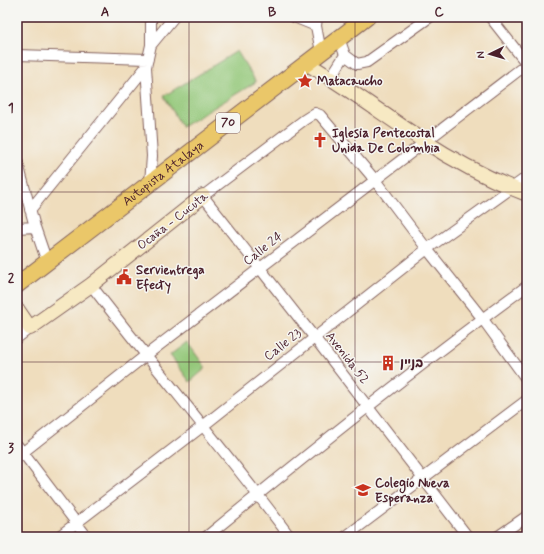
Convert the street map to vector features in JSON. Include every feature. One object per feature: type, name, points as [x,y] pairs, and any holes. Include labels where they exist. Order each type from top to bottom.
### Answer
[{"type":"main road","name":"Autopista Atalaya","points":[[17,285],[367,17]]},
{"type":"street","points":[[150,183],[152,156],[147,63],[151,45],[151,17]]},
{"type":"street","points":[[151,45],[174,17]]},
{"type":"street","points":[[294,17],[316,22],[321,52]]},
{"type":"street","points":[[339,38],[345,55],[357,64],[367,62],[430,17]]},
{"type":"street","points":[[490,17],[527,64]]},
{"type":"street","points":[[17,55],[147,63]]},
{"type":"street","points":[[331,77],[345,55]]},
{"type":"street","points":[[30,210],[147,63]]},
{"type":"street","points":[[306,63],[331,77],[424,141],[466,165],[527,194]]},
{"type":"street","name":"Calle 24","points":[[19,451],[146,356],[424,141],[527,64]]},
{"type":"street","name":"Ocaña - Cucuta","points":[[17,338],[91,285],[203,196],[304,120],[316,114],[326,120],[375,180]]},
{"type":"street","points":[[17,160],[30,210],[47,262]]},
{"type":"street","name":"Calle 23","points":[[58,537],[203,426],[427,249],[527,177]]},
{"type":"street","points":[[375,180],[482,318],[527,380]]},
{"type":"street","name":"Avenida 52","points":[[203,196],[468,537]]},
{"type":"street","points":[[17,228],[35,227]]},
{"type":"street","points":[[91,285],[146,356],[258,494],[290,537]]},
{"type":"street","points":[[206,537],[368,407],[482,318],[527,286]]},
{"type":"street","points":[[17,309],[30,328]]},
{"type":"street","points":[[345,537],[527,400]]},
{"type":"street","points":[[19,451],[87,537]]},
{"type":"street","points":[[497,537],[527,516]]},
{"type":"green space","points":[[237,51],[256,82],[182,127],[164,96]]},
{"type":"green space","points":[[187,342],[206,368],[190,382],[170,355]]},
{"type":"place","name":"Matacaucho","points":[[305,81]]},
{"type":"place","name":"Iglesia Pentecostal Unida De Colombia","points":[[320,140]]},
{"type":"place","name":"Servientrega Efecty","points":[[124,277]]},
{"type":"place","name":"בניין","points":[[388,363]]},
{"type":"place","name":"Colegio Nueva Esperanza","points":[[363,490]]}]
